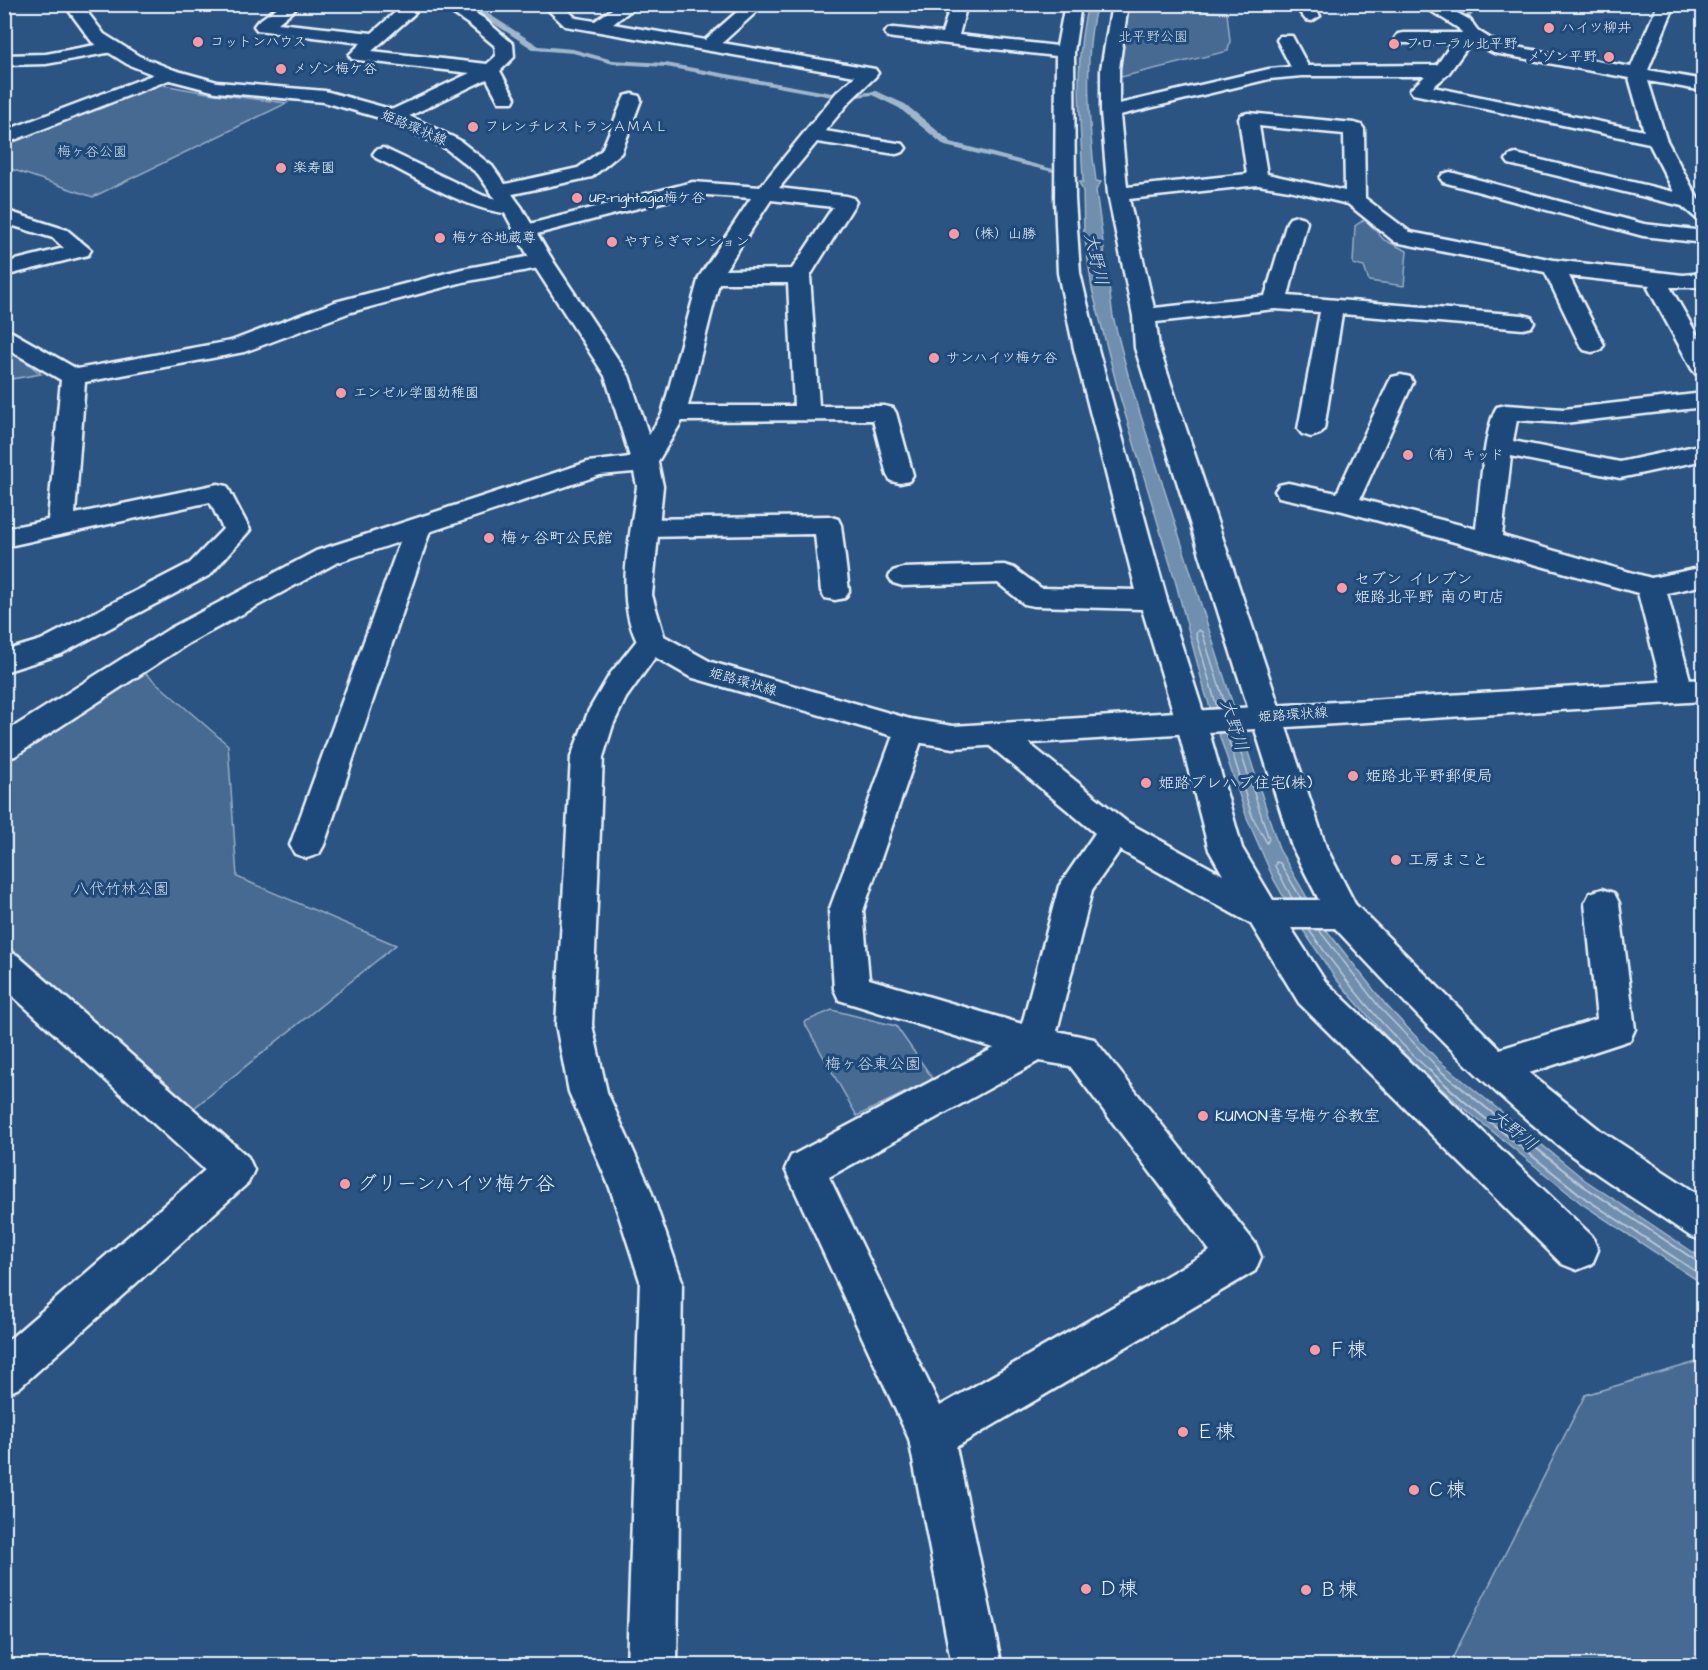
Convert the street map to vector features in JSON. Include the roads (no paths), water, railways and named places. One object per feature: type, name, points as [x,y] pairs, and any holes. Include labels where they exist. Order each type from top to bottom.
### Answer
[{"type":"street","name":"姫路環状線","points":[[72,4],[98,38],[133,60],[168,74],[216,87],[325,98],[394,116],[452,144],[485,170],[616,376],[645,463],[650,486],[638,595],[651,642],[701,670],[910,730],[953,737],[1691,690]]},
{"type":"street","points":[[293,4],[263,26],[375,39]]},
{"type":"street","points":[[405,4],[408,10],[358,55],[491,70]]},
{"type":"street","points":[[394,116],[491,70],[505,57],[504,44],[477,22],[447,4]]},
{"type":"street","points":[[4,748],[179,636],[326,557],[597,468],[645,463],[674,414],[710,277],[765,193],[843,97],[869,73],[572,22],[549,4]]},
{"type":"street","points":[[597,27],[631,4]]},
{"type":"street","points":[[709,45],[757,4]]},
{"type":"street","points":[[949,39],[959,4]]},
{"type":"street","points":[[1073,4],[1065,52],[1065,199],[1069,273],[1086,349],[1152,600],[1191,721],[1226,850],[1312,992],[1577,1250]]},
{"type":"street","points":[[1120,4],[1110,69],[1110,112],[1118,194],[1144,316],[1147,348],[1309,847],[1343,914],[1441,1016],[1494,1067],[1586,1143],[1704,1222]]},
{"type":"street","points":[[1428,4],[1464,24],[1469,37]]},
{"type":"street","points":[[1667,4],[1637,75],[1656,139],[1696,208]]},
{"type":"street","points":[[894,33],[1065,52]]},
{"type":"street","points":[[1469,37],[1442,70],[1419,90],[1656,139]]},
{"type":"street","points":[[1404,38],[1469,37],[1494,48],[1704,86]]},
{"type":"street","points":[[1286,40],[1302,71]]},
{"type":"street","points":[[4,60],[46,59],[112,47]]},
{"type":"street","points":[[491,70],[506,98]]},
{"type":"street","points":[[1110,112],[1269,74],[1302,71],[1442,70]]},
{"type":"street","points":[[4,138],[168,74]]},
{"type":"street","points":[[383,154],[478,201],[506,200],[585,173],[611,153],[632,100]]},
{"type":"street","points":[[1258,179],[1248,119],[1354,129],[1355,201]]},
{"type":"street","points":[[812,135],[896,148]]},
{"type":"street","points":[[1516,160],[1696,208]]},
{"type":"street","points":[[1450,178],[1643,230],[1704,237]]},
{"type":"street","points":[[1118,194],[1258,179],[1289,183],[1355,201],[1403,237],[1554,267],[1683,282],[1704,280]]},
{"type":"street","points":[[525,231],[693,188],[846,202],[798,276],[807,413]]},
{"type":"street","points":[[4,216],[60,234],[80,250],[4,270]]},
{"type":"street","points":[[1275,302],[1297,222]]},
{"type":"street","points":[[4,337],[73,377],[236,346],[343,307],[462,276],[542,261]]},
{"type":"street","points":[[1554,267],[1592,345]]},
{"type":"street","points":[[710,277],[798,276]]},
{"type":"street","points":[[1659,288],[1704,369]]},
{"type":"street","points":[[1144,316],[1275,302],[1523,322]]},
{"type":"street","points":[[1311,429],[1332,308]]},
{"type":"street","points":[[61,526],[73,377]]},
{"type":"street","points":[[1345,503],[1401,382]]},
{"type":"street","points":[[1488,541],[1499,446],[1506,412],[1564,416],[1704,400]]},
{"type":"street","points":[[674,414],[884,413],[900,475]]},
{"type":"street","points":[[1499,446],[1620,470],[1704,452]]},
{"type":"street","points":[[1288,491],[1345,503],[1651,587],[1704,576]]},
{"type":"street","points":[[4,538],[218,492],[237,530],[200,569],[51,648],[4,662]]},
{"type":"street","points":[[645,528],[828,525],[835,591]]},
{"type":"street","points":[[307,845],[418,528]]},
{"type":"street","points":[[903,577],[1004,574],[1034,597],[1152,600]]},
{"type":"street","points":[[1651,587],[1691,690]]},
{"type":"street","points":[[651,642],[629,666],[594,728],[587,757],[574,1025],[588,1092],[630,1188],[661,1281],[652,1665]]},
{"type":"street","points":[[910,730],[846,911],[852,989],[1035,1044],[1081,1051],[1240,1257],[931,1436]]},
{"type":"street","points":[[996,734],[1115,831],[1263,914],[1343,914]]},
{"type":"street","points":[[977,1665],[931,1436],[805,1169],[1035,1044],[1076,886],[1115,831]]},
{"type":"street","points":[[1494,1067],[1617,1029],[1602,903]]},
{"type":"street","points":[[4,966],[234,1170],[4,1373]]},
{"type":"water","name":"大野川","points":[[1088,5],[1097,5],[1090,45],[1091,140],[1096,181],[1101,182],[1096,190],[1113,317],[1130,382],[1279,849],[1324,927],[1385,1004],[1439,1061],[1585,1180],[1703,1259],[1703,1284],[1582,1204],[1461,1106],[1395,1047],[1336,979],[1301,927],[1274,880],[1247,818],[1205,692],[1175,580],[1118,390],[1092,289],[1084,232],[1083,191],[1079,182],[1083,182],[1079,70],[1083,26]]},
{"type":"waterway","points":[[467,4],[537,48],[573,51],[613,62],[666,65],[843,97],[873,93],[902,106],[948,144],[1053,170]]},
{"type":"waterway","points":[[1467,18],[1477,4]]},
{"type":"place","name":"ハイツ柳井","points":[[1549,28]]},
{"type":"place","name":"コットンハウス","points":[[198,42]]},
{"type":"place","name":"フローラル北平野","points":[[1394,44]]},
{"type":"place","name":"メゾン平野","points":[[1609,57]]},
{"type":"place","name":"メゾン梅ケ谷","points":[[281,69]]},
{"type":"place","name":"フレンチレストランＡＭＡＬ","points":[[473,127]]},
{"type":"place","name":"楽寿園","points":[[281,168]]},
{"type":"place","name":"UP-rightagia梅ケ谷","points":[[577,198]]},
{"type":"place","name":"（株）山勝","points":[[954,234]]},
{"type":"place","name":"梅ケ谷地蔵尊","points":[[440,238]]},
{"type":"place","name":"やすらぎマンション","points":[[612,242]]},
{"type":"place","name":"サンハイツ梅ケ谷","points":[[934,358]]},
{"type":"place","name":"エンゼル学園幼稚園","points":[[341,393]]},
{"type":"place","name":"（有）キッド","points":[[1408,455]]},
{"type":"place","name":"梅ヶ谷町公民館","points":[[489,538]]},
{"type":"place","name":"セブン イレブン 姫路北平野 南の町店","points":[[1342,588]]},
{"type":"place","name":"姫路北平野郵便局","points":[[1353,776]]},
{"type":"place","name":"姫路プレハブ住宅(株)","points":[[1146,783]]},
{"type":"place","name":"工房まこと","points":[[1396,860]]},
{"type":"place","name":"KUMON書写梅ケ谷教室","points":[[1203,1116]]},
{"type":"place","name":"グリーンハイツ梅ケ谷","points":[[345,1184]]},
{"type":"place","name":"Ｆ棟","points":[[1315,1350]]},
{"type":"place","name":"Ｅ棟","points":[[1183,1432]]},
{"type":"place","name":"Ｃ棟","points":[[1414,1490]]},
{"type":"place","name":"Ｄ棟","points":[[1086,1589]]},
{"type":"place","name":"Ｂ棟","points":[[1306,1590]]},
{"type":"park label","name":"北平野公園","points":[[1153,37]]},
{"type":"park label","name":"梅ヶ谷公園","points":[[92,152]]},
{"type":"park label","name":"八代竹林公園","points":[[121,889]]},
{"type":"park label","name":"梅ヶ谷東公園","points":[[873,1064]]}]
